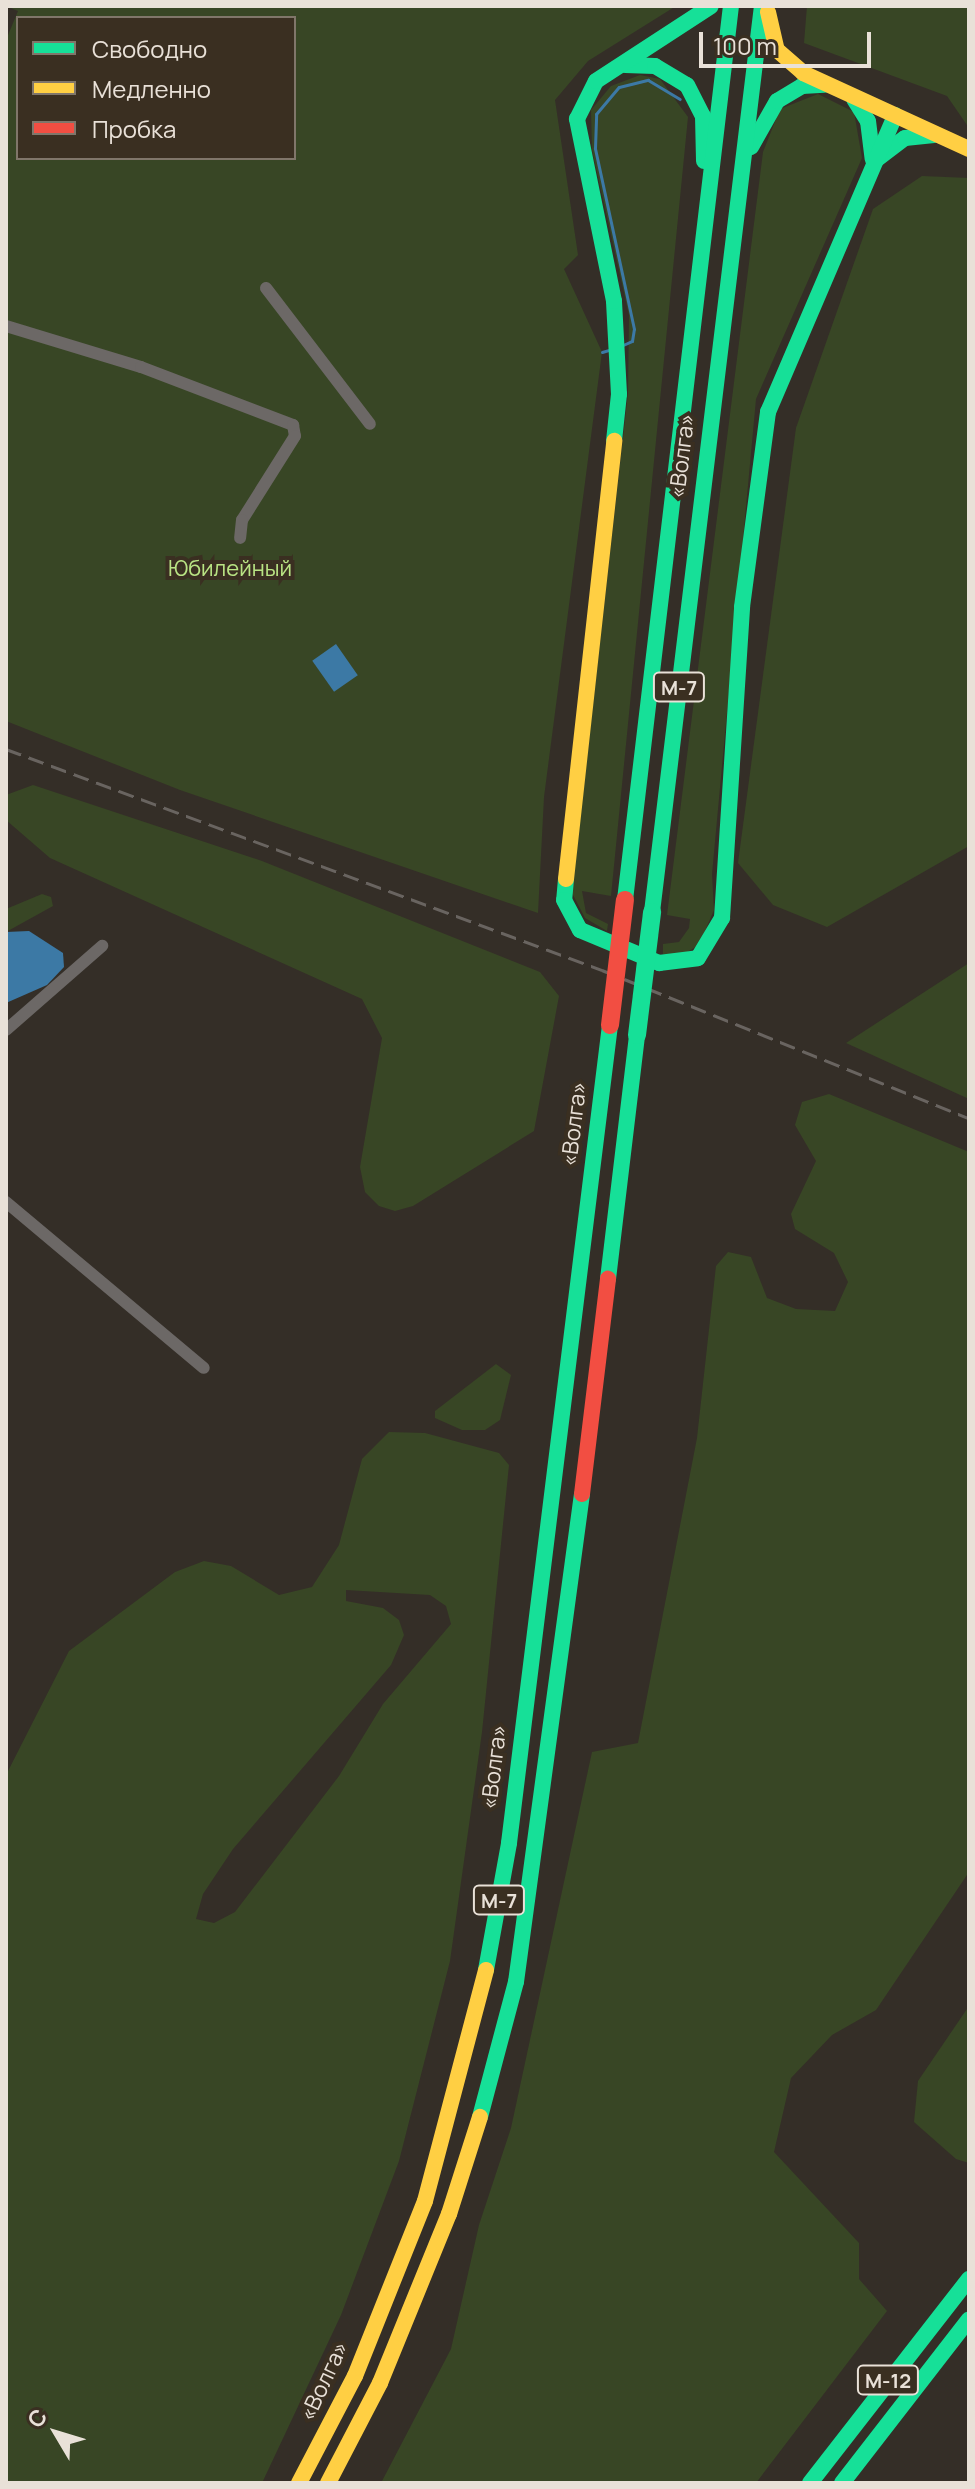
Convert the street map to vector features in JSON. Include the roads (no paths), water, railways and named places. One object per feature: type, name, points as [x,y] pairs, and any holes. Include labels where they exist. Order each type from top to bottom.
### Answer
[{"type":"main road","points":[[711,6],[612,70],[589,90],[577,119],[616,309],[619,384],[564,900],[580,930],[659,963],[681,965],[698,958],[722,918],[741,622],[768,412],[895,115]]},
{"type":"main road","name":"«Волга»","points":[[299,2483],[355,2376],[425,2201],[478,2017],[509,1843],[731,6]]},
{"type":"main road","name":"«Волга»","points":[[328,2483],[380,2383],[449,2214],[495,2072],[516,1982],[558,1699],[762,6]]},
{"type":"main road","points":[[768,6],[777,50],[827,86],[969,149]]},
{"type":"main road","points":[[612,70],[642,63],[668,71],[699,104],[703,245]]},
{"type":"main road","points":[[738,191],[754,137],[777,101],[802,86],[827,86]]},
{"type":"main road","points":[[850,95],[873,136],[871,167]]},
{"type":"main road","points":[[871,167],[905,138],[943,137]]},
{"type":"main road","name":"М-12","points":[[810,2483],[969,2279]]},
{"type":"main road","name":"М-12","points":[[842,2483],[969,2319]]},
{"type":"street","points":[[266,288],[370,424]]},
{"type":"street","points":[[6,326],[141,367],[293,425],[295,436],[242,520],[240,538]]},
{"type":"street","points":[[6,1030],[102,946]]},
{"type":"street","points":[[6,1202],[204,1368]]},
{"type":"water","points":[[336,644],[358,675],[334,692],[312,661]]},
{"type":"water","points":[[29,931],[63,953],[64,967],[47,985],[6,1003],[6,932]]},
{"type":"waterway","points":[[623,345],[632,341],[634,329],[595,148],[596,114],[619,87],[648,80],[680,99]]},
{"type":"waterway","points":[[602,352],[612,349]]},
{"type":"railway","points":[[6,749],[602,970],[969,1118]]},
{"type":"park label","name":"Юбилейный","points":[[230,569]]}]
